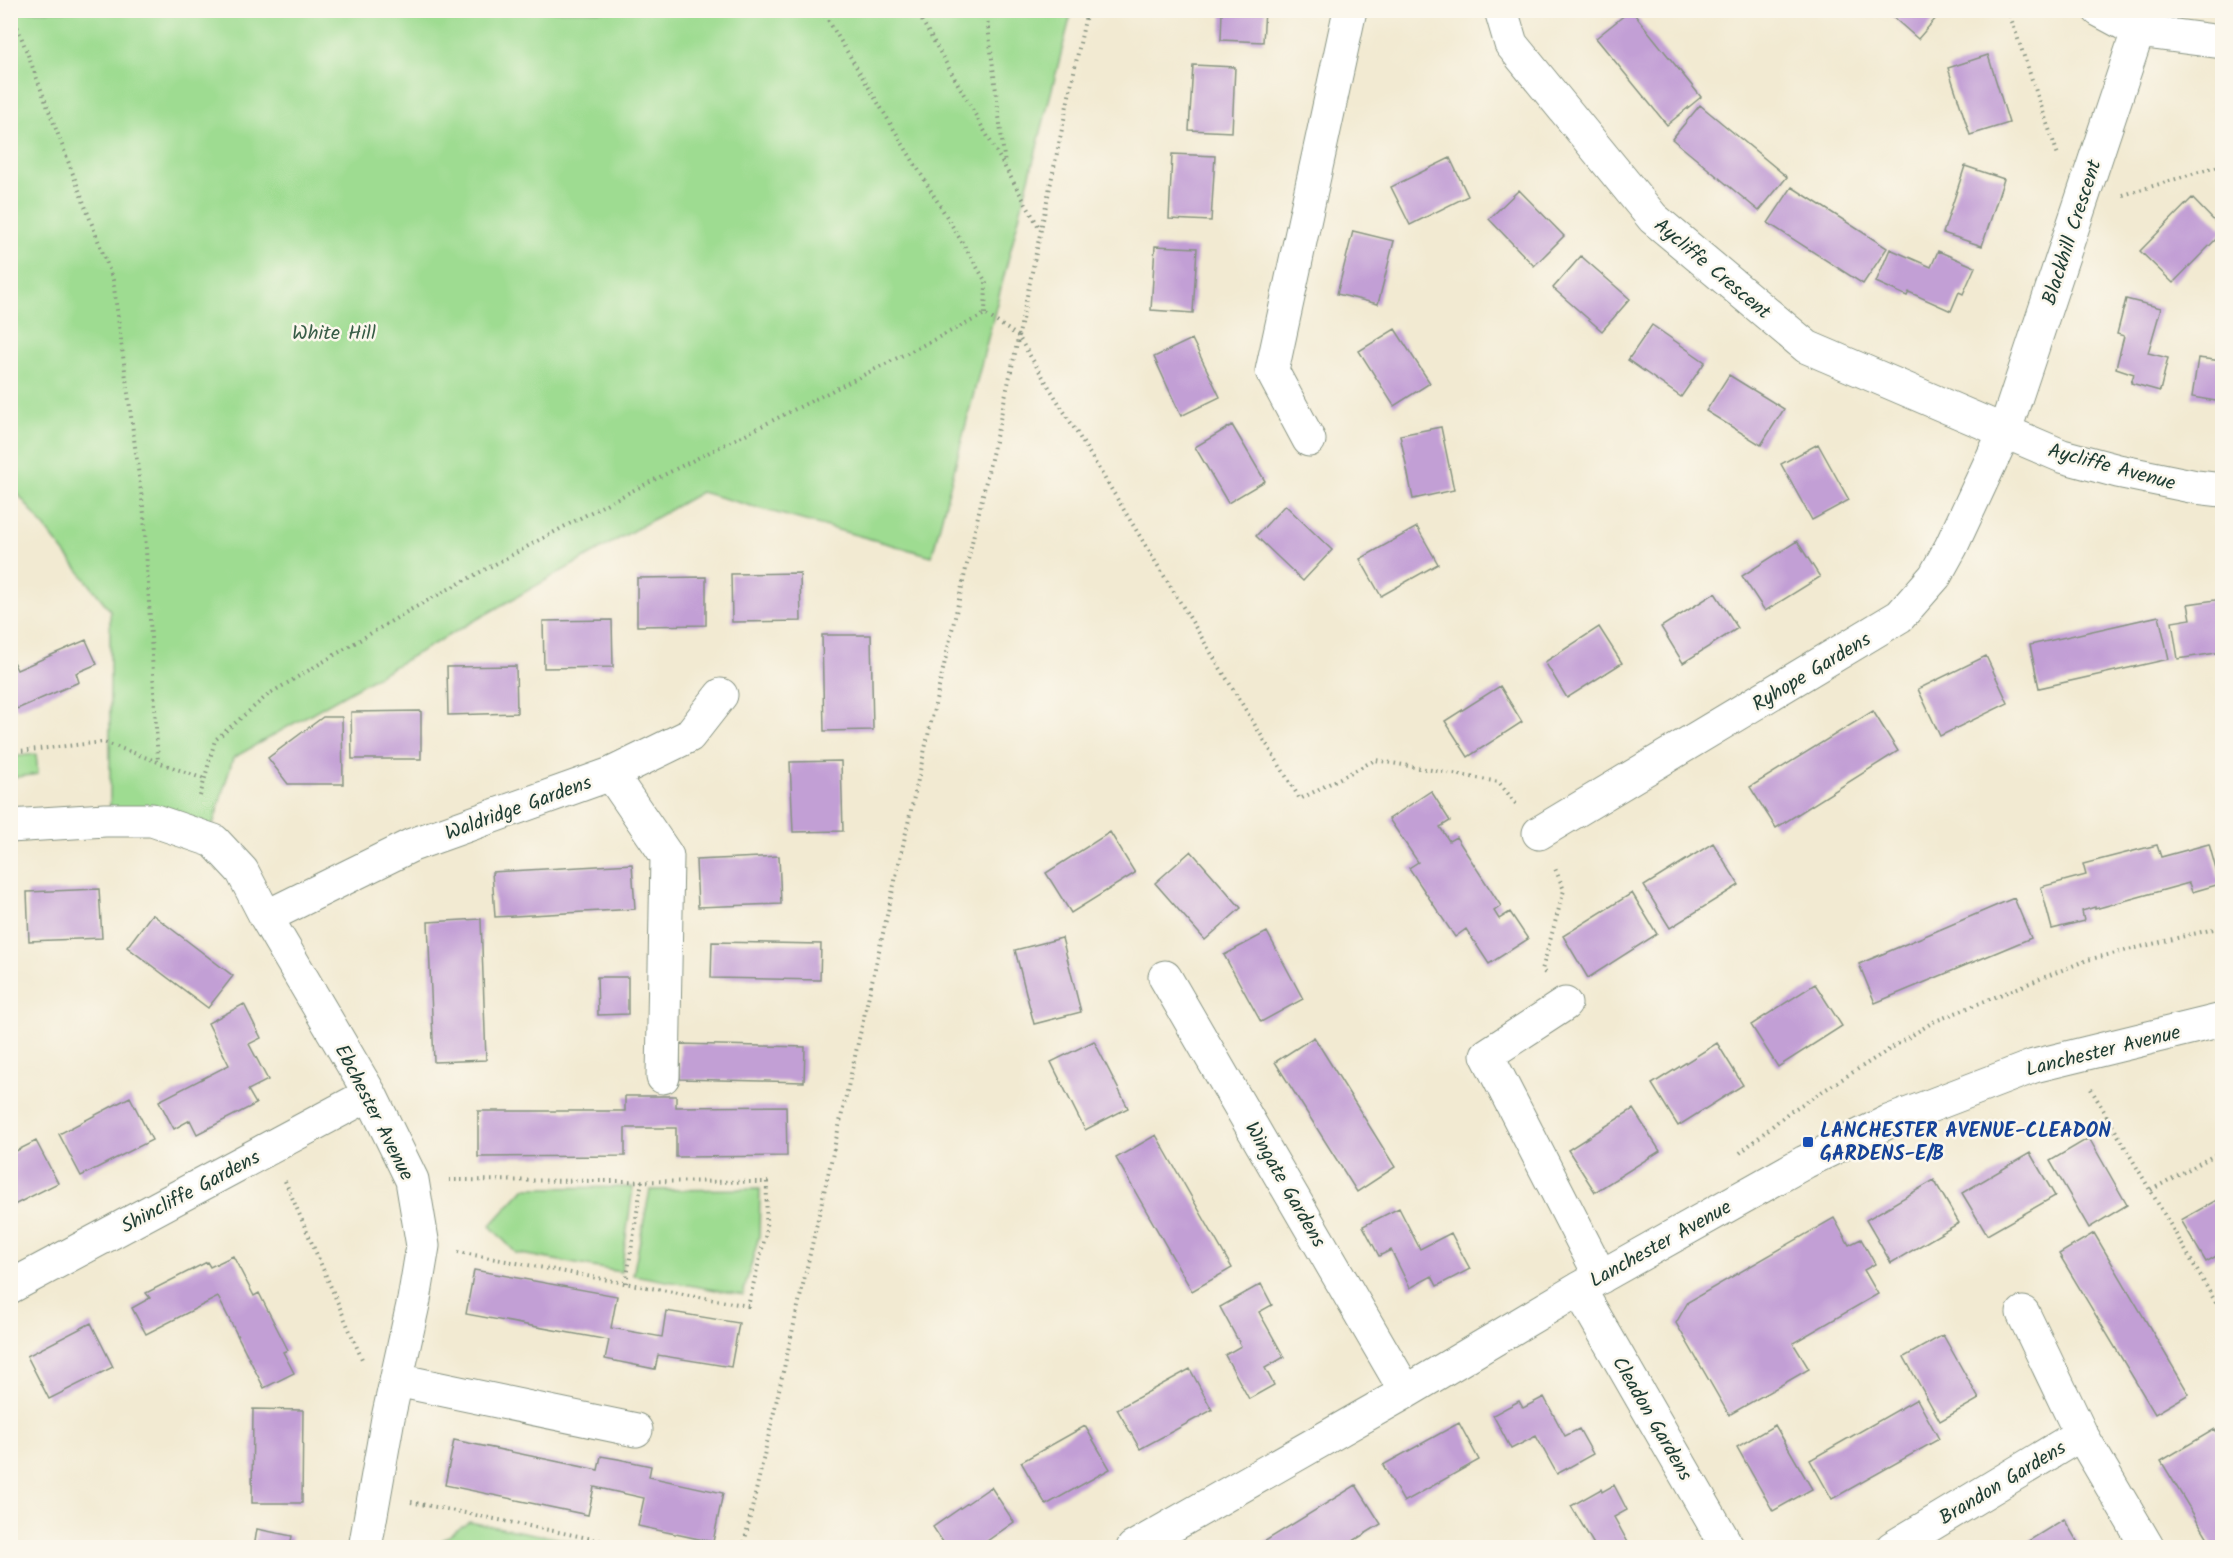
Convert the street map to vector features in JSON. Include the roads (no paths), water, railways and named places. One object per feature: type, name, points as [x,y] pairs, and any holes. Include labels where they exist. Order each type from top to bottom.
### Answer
[{"type":"street","points":[[1309,440],[1272,371],[1350,10]]},
{"type":"street","name":"Aycliffe Crescent","points":[[1501,10],[1511,44],[1653,218],[1716,271],[1807,347],[2004,433]]},
{"type":"street","points":[[2099,10],[2138,30],[2223,42]]},
{"type":"street","name":"Blackhill Crescent","points":[[2004,433],[2138,30]]},
{"type":"street","name":"Aycliffe Avenue","points":[[2004,433],[2062,456],[2118,471],[2196,487],[2223,490]]},
{"type":"street","name":"Ryhope Gardens","points":[[1539,833],[1900,616],[1935,576],[1951,547],[2004,433]]},
{"type":"street","points":[[611,774],[690,736],[721,695]]},
{"type":"street","name":"Waldridge Gardens","points":[[266,917],[412,844],[611,774],[667,856],[663,1077]]},
{"type":"street","name":"Ebchester Avenue","points":[[10,826],[105,820],[152,820],[214,841],[242,871],[266,917],[370,1094],[412,1180],[423,1246],[365,1548]]},
{"type":"street","name":"Wingate Gardens","points":[[1165,977],[1406,1392]]},
{"type":"street","name":"Cleadon Gardens","points":[[1565,1004],[1487,1055],[1590,1283],[1728,1548]]},
{"type":"street","name":"Lanchester Avenue","points":[[1132,1548],[1406,1392],[1590,1283],[1805,1162],[1888,1122],[2034,1066],[2223,1020]]},
{"type":"street","name":"Shincliffe Gardens","points":[[10,1287],[370,1094]]},
{"type":"street","name":"Brandon Gardens","points":[[2023,1313],[2081,1434],[2148,1548]]},
{"type":"street","points":[[397,1380],[636,1430]]},
{"type":"street","name":"Brandon Gardens","points":[[1892,1548],[2081,1434]]},
{"type":"place","name":"LANCHESTER AVENUE-CLEADON GARDENS-E/B","points":[[1808,1142]]},
{"type":"park label","name":"White Hill","points":[[334,332]]}]
